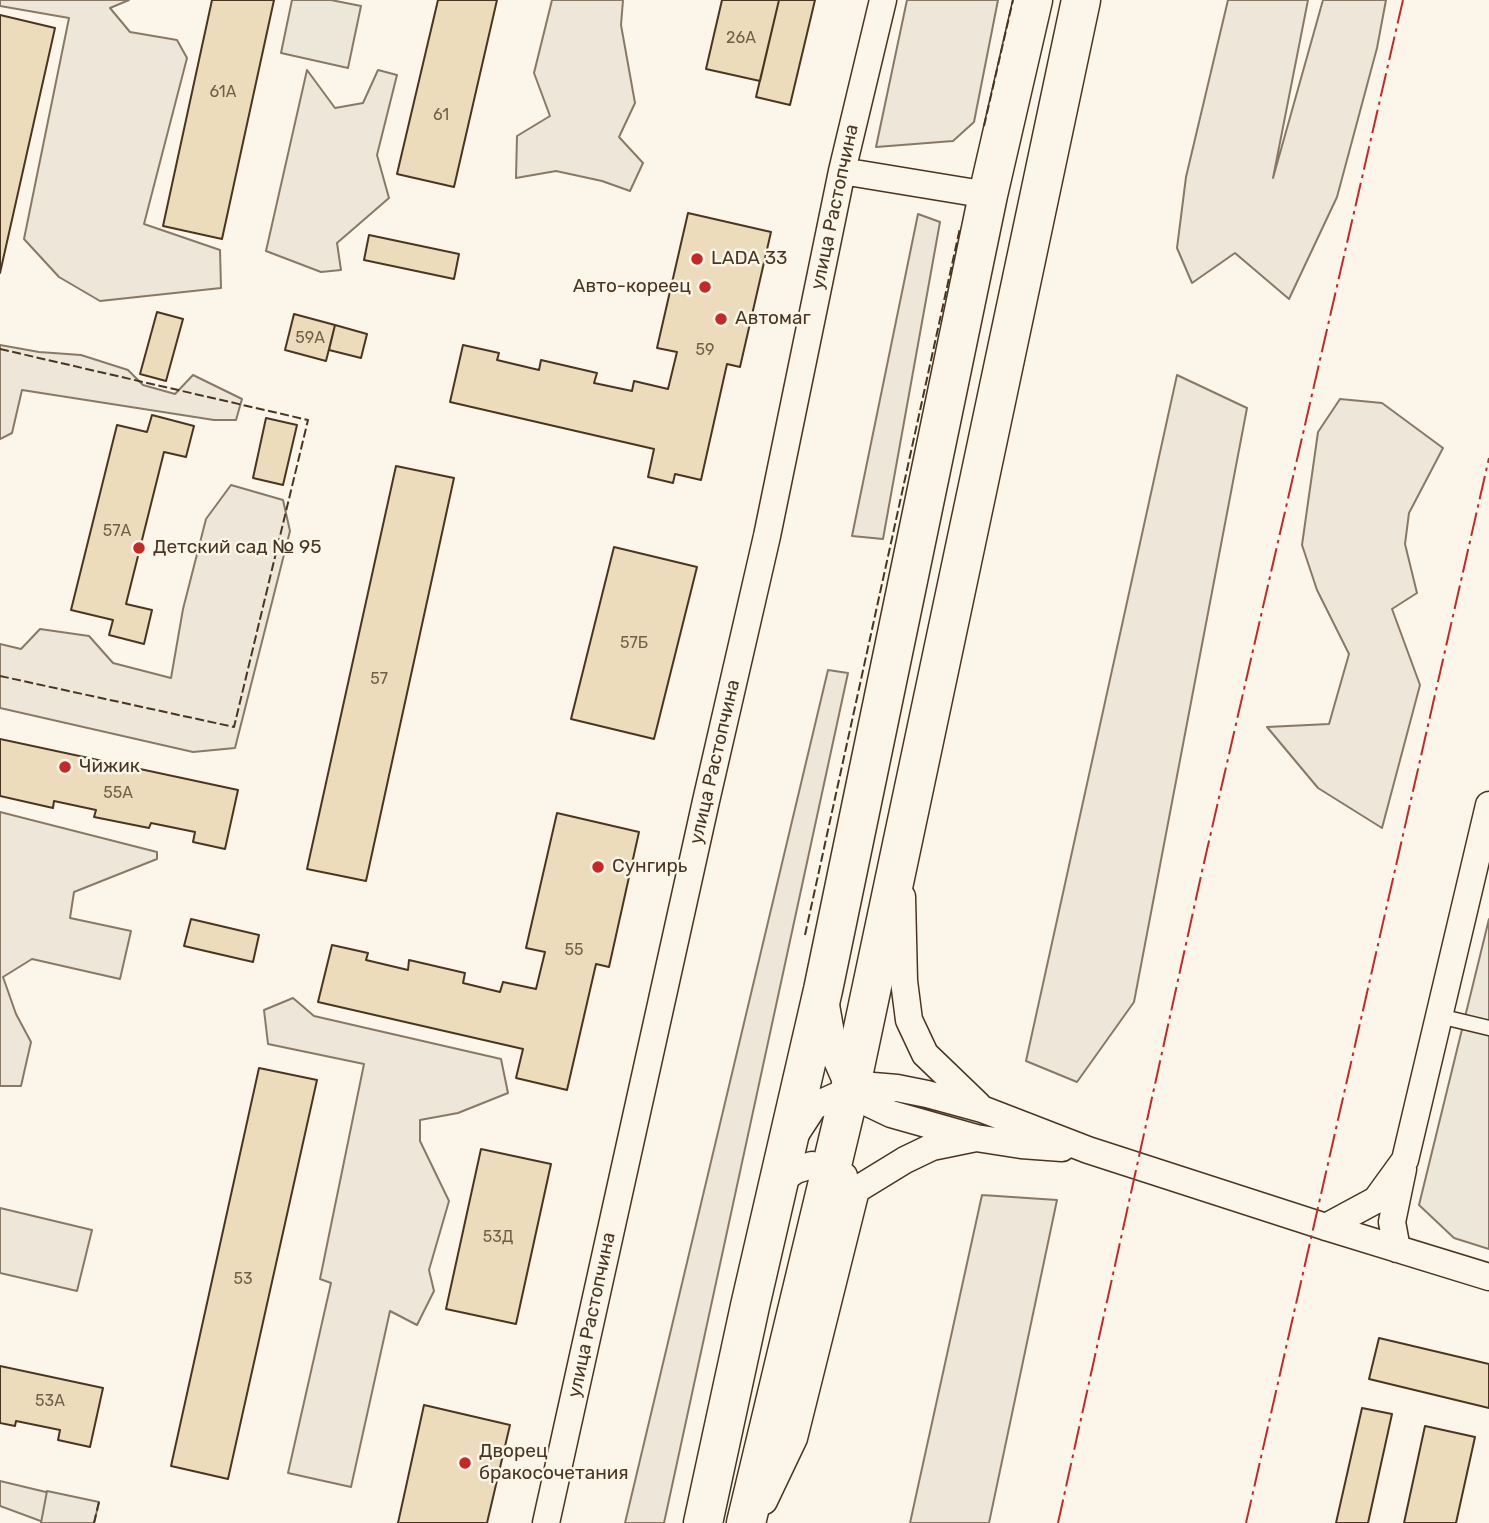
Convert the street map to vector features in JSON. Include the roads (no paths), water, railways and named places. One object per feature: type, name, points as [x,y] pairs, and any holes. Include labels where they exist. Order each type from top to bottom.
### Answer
[{"type":"highway","points":[[703,1523],[823,990],[988,195],[1033,0]]},
{"type":"highway","points":[[746,1523],[844,1180],[850,1090],[1081,0]]},
{"type":"street","name":"улица Растопчина","points":[[546,1523],[699,828],[767,536],[842,171],[883,0]]},
{"type":"street","points":[[842,171],[988,195]]},
{"type":"street","points":[[1397,1249],[1392,1222],[1489,806]]},
{"type":"street","points":[[901,845],[904,982],[909,1020],[925,1054],[982,1109]]},
{"type":"street","points":[[823,990],[835,1056],[850,1090],[868,1103],[891,1114],[975,1138],[1021,1145],[1088,1150]]},
{"type":"street","points":[[975,1138],[932,1147],[905,1160],[844,1180],[812,1165],[796,1170],[784,1163],[814,1106],[850,1090],[873,1086],[897,1088],[982,1109],[1088,1150],[1489,1277]]},
{"type":"street","points":[[1326,1227],[1376,1200],[1405,1160]]},
{"type":"street","points":[[754,1523],[794,1438],[844,1180]]},
{"type":"lane","points":[[1439,1016],[1489,1028]]},
{"type":"place","name":"LADA 33","points":[[697,259]]},
{"type":"place","name":"Авто-кореец","points":[[705,287]]},
{"type":"place","name":"Автомаг","points":[[721,319]]},
{"type":"place","name":"Детский сад № 95","points":[[139,548]]},
{"type":"place","name":"Чижик","points":[[65,767]]},
{"type":"place","name":"Сунгирь","points":[[598,867]]},
{"type":"place","name":"Дворец бракосочетания","points":[[465,1463]]}]
